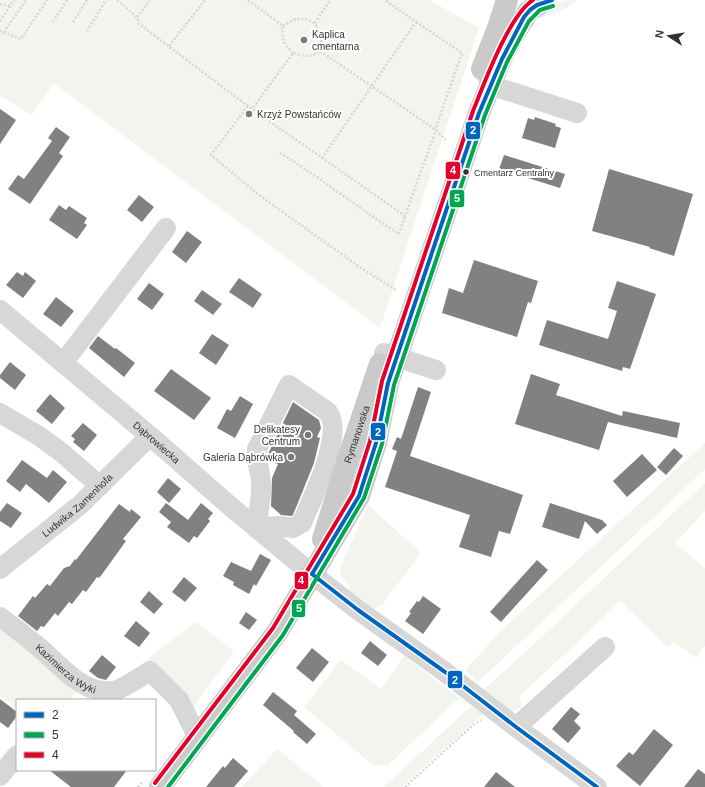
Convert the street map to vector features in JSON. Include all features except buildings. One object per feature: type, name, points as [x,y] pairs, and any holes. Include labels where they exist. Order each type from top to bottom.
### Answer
[{"type":"main road","name":"Rymanowska","points":[[160,787],[278,631],[359,496],[376,443],[388,383],[390,356],[451,154],[471,94],[508,0]]},
{"type":"main road","name":"Rymanowska","points":[[390,356],[479,113],[501,59],[523,19],[533,8],[545,0]]},
{"type":"street","points":[[486,57],[487,76],[490,85],[577,113]]},
{"type":"street","points":[[63,363],[166,228]]},
{"type":"street","name":"Dąbrowiecka","points":[[0,310],[312,574],[358,610],[445,672],[497,713],[597,787]]},
{"type":"street","points":[[390,356],[436,370]]},
{"type":"street","points":[[289,385],[328,412],[331,416],[333,429],[330,454],[302,523],[293,528],[279,526],[256,528],[261,483],[256,456],[257,449],[289,385]]},
{"type":"street","points":[[0,413],[39,436],[61,452],[100,486]]},
{"type":"street","name":"Ludwika Zamenhofa","points":[[0,569],[70,514],[150,436]]},
{"type":"street","name":"Kazimierza Wyki","points":[[0,617],[35,644],[76,680],[96,690],[105,692],[115,691],[150,671],[179,700],[198,738]]},
{"type":"street","points":[[516,727],[605,647]]},
{"type":"street","points":[[0,776],[16,756]]},
{"type":"path","points":[[0,21],[14,0]]},
{"type":"path","points":[[4,32],[26,0]]},
{"type":"path","points":[[0,31],[21,39],[47,0]]},
{"type":"path","points":[[53,22],[67,0]]},
{"type":"path","points":[[73,22],[87,0]]},
{"type":"path","points":[[87,31],[106,0]]},
{"type":"path","points":[[117,0],[137,17],[140,24],[248,106],[405,216]]},
{"type":"path","points":[[137,17],[150,0]]},
{"type":"path","points":[[169,46],[206,0]]},
{"type":"path","points":[[248,0],[283,26]]},
{"type":"path","points":[[315,23],[330,0]]},
{"type":"path","points":[[280,153],[306,169],[370,216],[399,234],[462,53],[385,0]]},
{"type":"path","points":[[0,4],[10,6]]},
{"type":"path","points":[[300,19],[315,23],[321,34],[322,40],[320,51],[316,55],[309,56],[293,53],[287,48],[283,41],[283,26],[294,20],[300,19]]},
{"type":"path","points":[[322,158],[416,22]]},
{"type":"path","points":[[320,51],[436,130],[446,140]]},
{"type":"path","points":[[248,106],[253,108],[293,53]]},
{"type":"path","points":[[248,106],[211,155],[259,195],[358,266],[396,290]]},
{"type":"path","points":[[405,787],[474,724],[497,713]]},
{"type":"shaded area","points":[[0,0],[429,0],[479,28],[380,328],[54,83],[31,115],[0,95]]},
{"type":"shaded area","points":[[568,0],[577,0],[567,8],[535,20],[544,8]]},
{"type":"shaded area","points":[[705,443],[705,469],[478,682],[465,670],[504,628]]},
{"type":"shaded area","points":[[705,483],[705,511],[675,543],[705,568],[705,646],[696,658],[674,642],[668,647],[620,601],[519,697],[522,706],[511,713],[482,691],[532,646]]},
{"type":"shaded area","points":[[368,505],[421,553],[381,606],[372,609],[349,591],[350,587],[341,577],[340,568]]},
{"type":"shaded area","points":[[195,622],[234,651],[192,709],[171,678],[144,662]]},
{"type":"shaded area","points":[[0,625],[78,689],[71,699],[16,699],[16,707],[0,696]]},
{"type":"shaded area","points":[[404,656],[459,698],[387,766],[372,764],[304,707],[341,660],[381,689]]},
{"type":"shaded area","points":[[471,706],[483,714],[401,787],[384,787]]},
{"type":"shaded area","points":[[277,749],[324,787],[242,787]]},
{"type":"transit line","name":"4","points":[[155,783],[273,628],[353,494],[370,441],[382,381],[473,111],[490,68],[506,35],[524,8],[533,0]]},
{"type":"transit line","name":"2","points":[[312,574],[359,496],[376,443],[388,383],[479,113],[502,59],[524,17],[537,5],[552,0]]},
{"type":"transit line","name":"5","points":[[168,787],[283,635],[364,498],[382,444],[394,385],[485,115],[507,62],[529,21],[540,10],[553,6]]},
{"type":"transit line","name":"2","points":[[312,574],[358,610],[445,672],[597,787]]},
{"type":"place","name":"Kaplica cmentarna","points":[[304,40]]},
{"type":"place","name":"Krzyż Powstańców","points":[[249,114]]},
{"type":"place","name":"Cmentarz Centralny","points":[[466,172]]},
{"type":"place","name":"Delikatesy Centrum","points":[[308,435]]},
{"type":"place","name":"Galeria Dąbrówka","points":[[291,457]]}]
